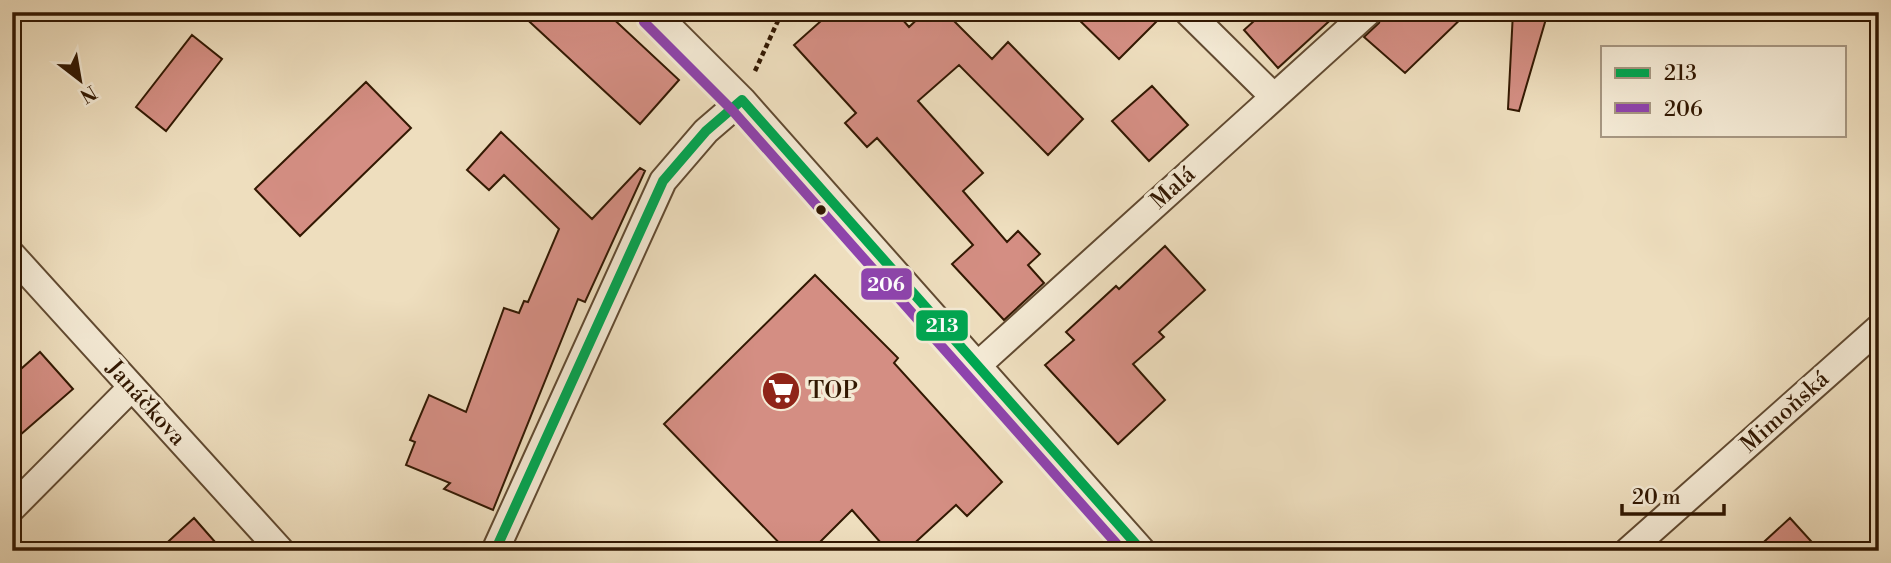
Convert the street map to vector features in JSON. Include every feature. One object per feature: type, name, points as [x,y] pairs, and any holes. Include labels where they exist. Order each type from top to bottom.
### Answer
[{"type":"street","points":[[654,12],[742,100],[844,217],[979,364],[1142,551]]},
{"type":"street","points":[[1188,12],[1273,96]]},
{"type":"street","name":"Malá","points":[[979,364],[1367,12]]},
{"type":"street","points":[[495,551],[663,181],[706,131],[742,100]]},
{"type":"street","name":"Janáčkova","points":[[12,255],[281,551]]},
{"type":"street","name":"Mimoňská","points":[[1628,551],[1879,328]]},
{"type":"street","points":[[12,508],[132,387]]},
{"type":"path","points":[[742,100],[782,12]]},
{"type":"building","points":[[519,12],[606,12],[679,80],[640,124]]},
{"type":"building","points":[[831,12],[896,12],[909,27],[925,12],[945,12],[992,59],[1008,42],[1083,119],[1048,155],[959,65],[918,101],[983,173],[963,191],[1007,242],[1018,231],[1040,254],[1028,265],[1044,283],[1004,320],[952,264],[973,245],[877,138],[867,147],[845,123],[856,113],[794,45]]},
{"type":"building","points":[[1071,12],[1166,12],[1119,59]]},
{"type":"building","points":[[1264,12],[1344,12],[1340,16],[1337,14],[1278,68],[1244,30]]},
{"type":"building","points":[[1383,12],[1468,12],[1405,73],[1364,37],[1379,23]]},
{"type":"building","points":[[1513,12],[1548,12],[1519,111],[1508,109]]},
{"type":"building","points":[[192,35],[222,59],[166,131],[136,107]]},
{"type":"building","points":[[366,82],[411,128],[300,236],[255,189]]},
{"type":"building","points":[[1152,86],[1188,125],[1149,161],[1112,121]]},
{"type":"building","points":[[501,132],[592,219],[640,168],[645,171],[585,302],[578,299],[493,510],[444,489],[450,483],[406,465],[415,442],[410,440],[429,395],[466,412],[504,308],[519,313],[524,301],[528,302],[559,229],[504,175],[489,190],[467,170]]},
{"type":"building","points":[[1165,246],[1205,290],[1159,332],[1164,337],[1133,364],[1165,400],[1118,444],[1045,365],[1074,340],[1066,332],[1116,286],[1119,289]]},
{"type":"building","name":"TOP","points":[[815,275],[898,358],[894,363],[1002,482],[967,516],[956,505],[906,551],[888,551],[852,510],[811,551],[787,551],[664,424]]},
{"type":"building","points":[[40,352],[73,389],[12,442],[12,377]]},
{"type":"building","points":[[194,518],[223,551],[158,551]]},
{"type":"building","points":[[1790,518],[1820,551],[1754,551]]},
{"type":"transit line","name":"206","points":[[644,22],[732,110],[1123,551]]},
{"type":"transit line","name":"213","points":[[742,100],[1142,551]]},
{"type":"transit line","name":"213","points":[[495,551],[663,181],[706,131],[742,100]]},
{"type":"place","name":"TOP","points":[[781,391]]}]
